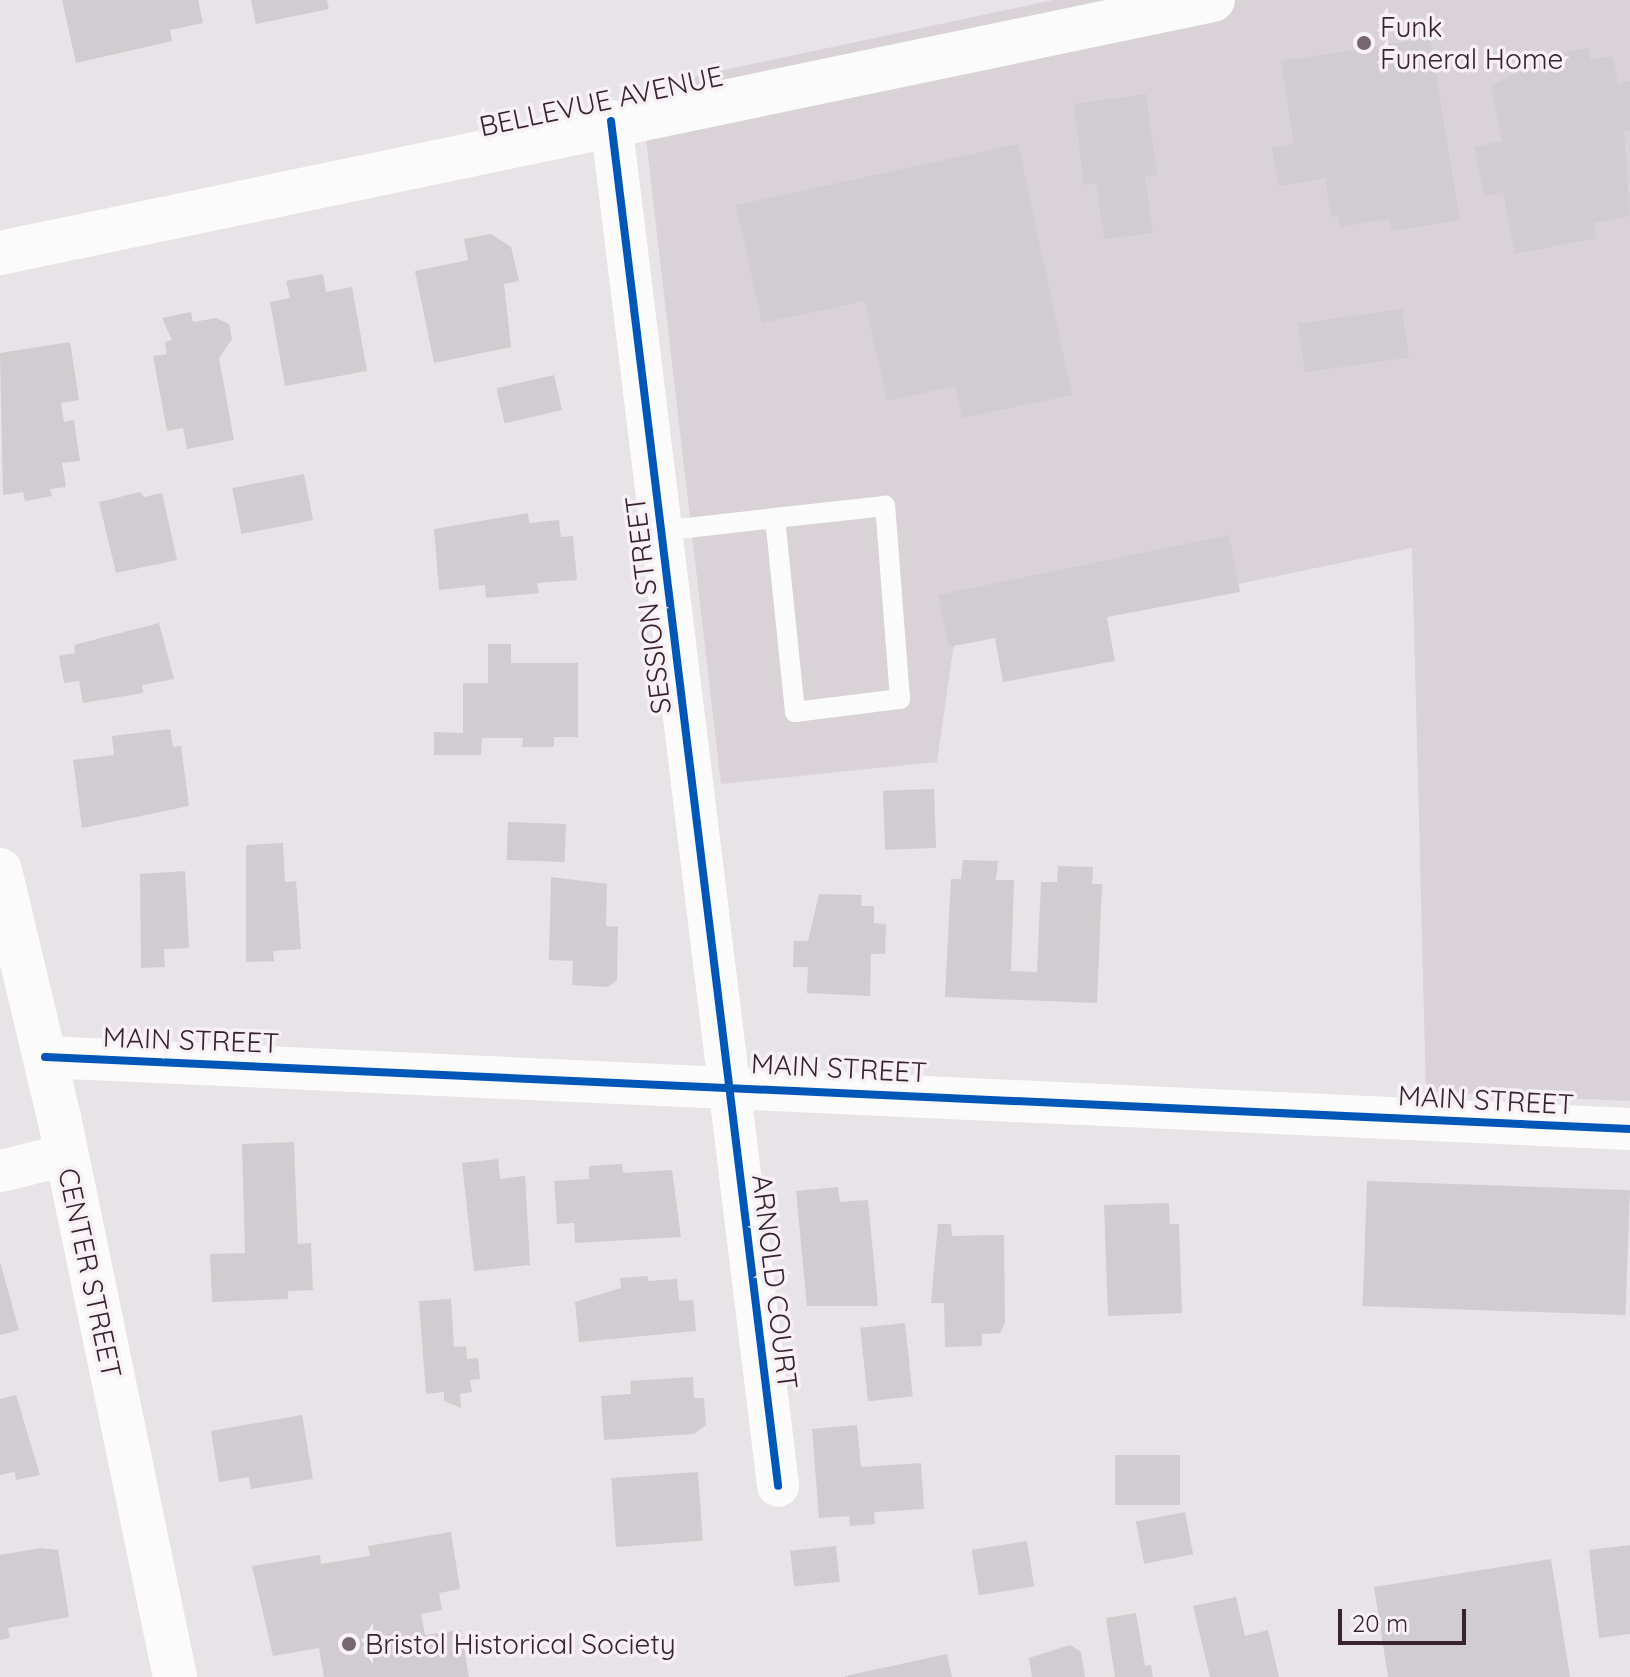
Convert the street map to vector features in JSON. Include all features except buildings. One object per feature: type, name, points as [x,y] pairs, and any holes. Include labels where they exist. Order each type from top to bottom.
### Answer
[{"type":"street","name":"BELLEVUE AVENUE","points":[[0,253],[611,121],[1213,0]]},
{"type":"street","name":"SESSION STREET","points":[[611,121],[728,1084]]},
{"type":"street","name":"CENTER STREET","points":[[0,870],[45,1057],[175,1677]]},
{"type":"street","name":"MAIN STREET","points":[[45,1057],[728,1084],[1630,1129]]},
{"type":"street","name":"ARNOLD COURT","points":[[728,1084],[778,1486]]},
{"type":"street","points":[[0,1171],[65,1155]]},
{"type":"lane","points":[[661,531],[775,518],[885,506],[900,699],[795,712],[775,518]]},
{"type":"shaded area","points":[[1053,0],[1630,0],[1630,1101],[1426,1092],[1412,548],[954,643],[937,762],[721,784],[640,88]]},
{"type":"cycle path","points":[[611,121],[778,1486]]},
{"type":"cycle path","points":[[45,1057],[1630,1129]]},
{"type":"place","name":"Funk Funeral Home","points":[[1364,43]]},
{"type":"place","name":"Bristol Historical Society","points":[[349,1644]]}]
